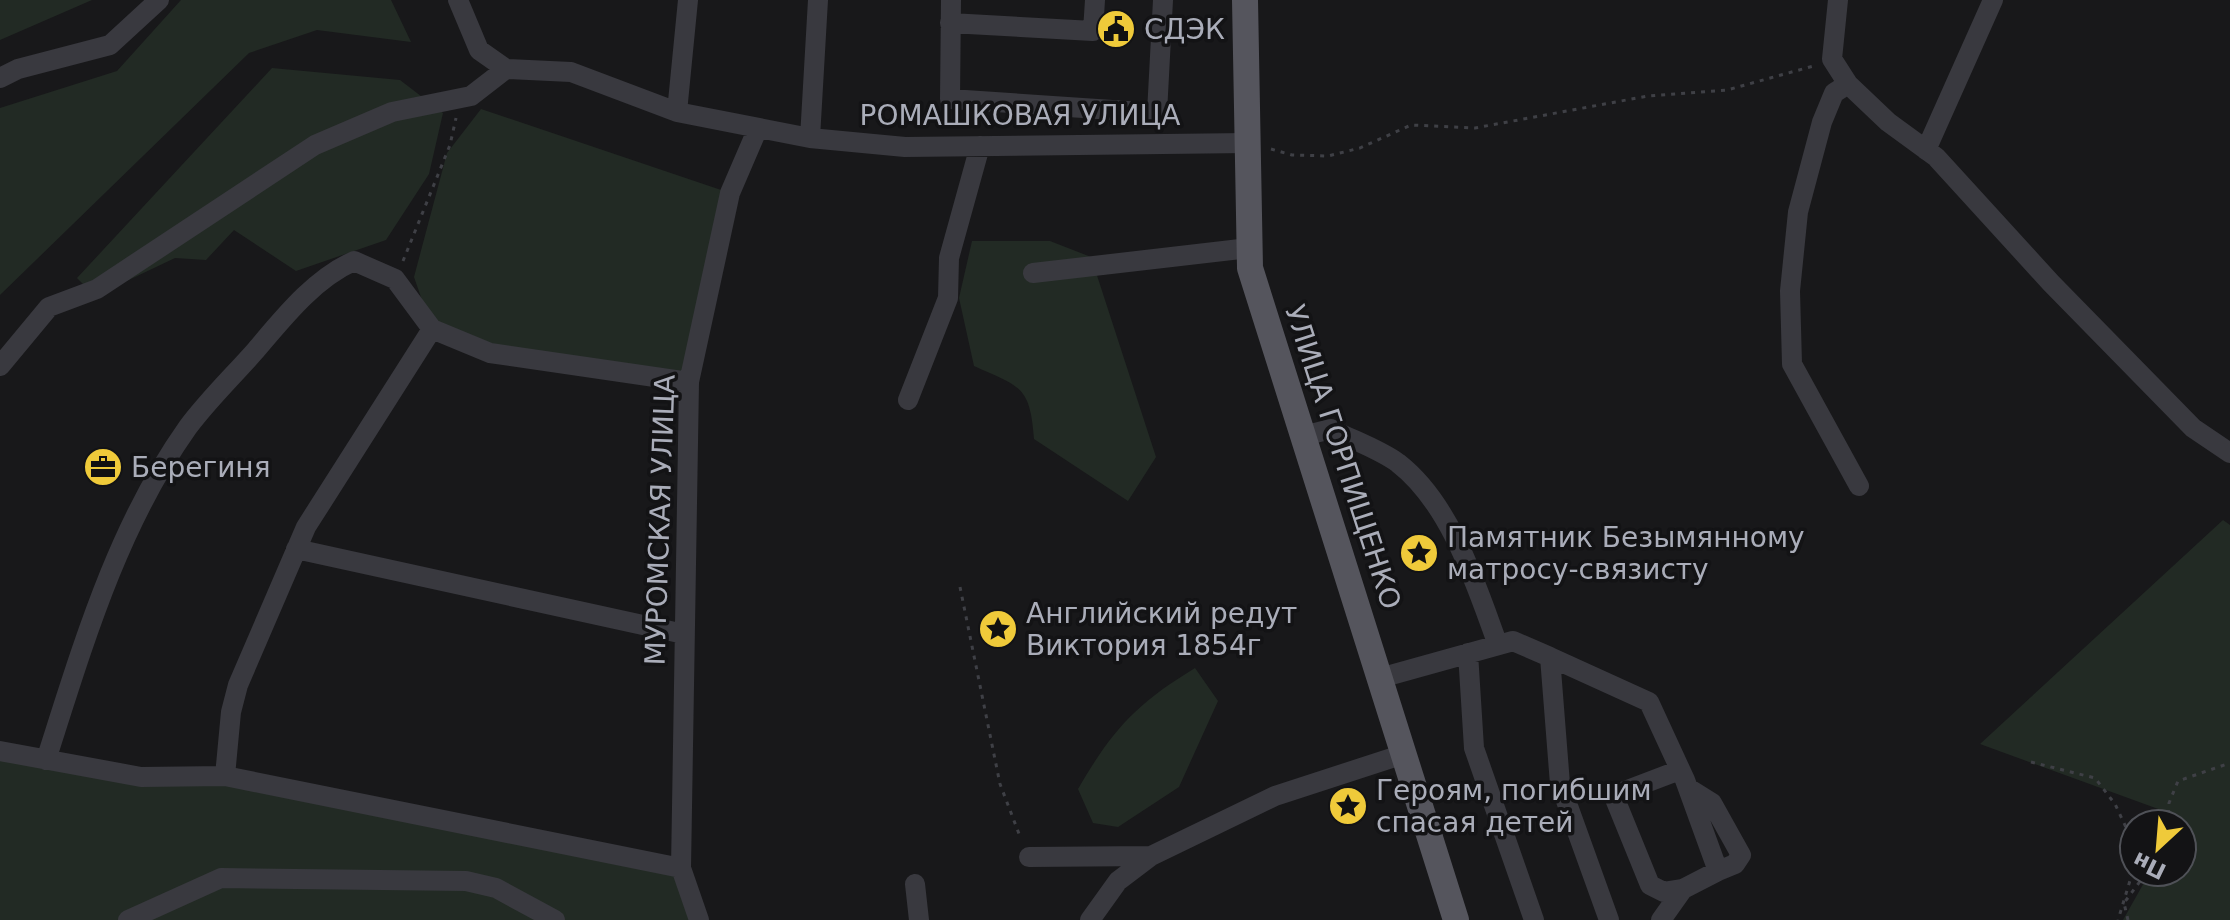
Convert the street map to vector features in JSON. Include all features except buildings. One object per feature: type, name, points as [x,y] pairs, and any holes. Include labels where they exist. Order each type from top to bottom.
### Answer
[{"type":"main road","name":"УЛИЦА ГОРПИЩЕНКО","points":[[1245,0],[1250,268],[1456,920]]},
{"type":"street","points":[[0,78],[18,69],[110,45],[159,0]]},
{"type":"street","points":[[0,366],[49,307],[97,289],[164,248],[315,145],[392,112],[471,96],[506,69],[479,50],[458,0]]},
{"type":"street","points":[[677,112],[688,0]]},
{"type":"street","points":[[810,138],[818,0]]},
{"type":"street","points":[[951,0],[950,99],[1157,113],[1163,0]]},
{"type":"street","points":[[950,23],[1093,31],[1095,0]]},
{"type":"street","points":[[1838,0],[1832,59],[1848,84],[1888,122],[1926,150],[2166,402],[2203,436],[2230,453]]},
{"type":"street","points":[[1926,150],[1993,0]]},
{"type":"street","name":"РОМАШКОВАЯ УЛИЦА","points":[[506,69],[571,72],[677,112],[810,138],[905,147],[1248,143]]},
{"type":"street","points":[[1848,84],[1834,93],[1822,122],[1798,212],[1790,291],[1791,328],[1792,364],[1859,486]]},
{"type":"street","name":"МУРОМСКАЯ УЛИЦА","points":[[699,920],[681,868],[689,382],[730,193],[758,128]]},
{"type":"street","points":[[908,400],[948,298],[949,258],[980,146]]},
{"type":"street","points":[[1033,273],[1249,248]]},
{"type":"street","points":[[46,760],[94,608],[127,534],[188,427],[291,310],[336,269],[354,261],[395,279],[432,329],[490,353],[689,382]]},
{"type":"street","points":[[225,776],[231,712],[238,685],[306,527],[432,329]]},
{"type":"street","points":[[1303,436],[1331,429],[1398,463],[1429,496],[1466,556],[1498,645]]},
{"type":"street","points":[[296,549],[684,634]]},
{"type":"street","points":[[1380,678],[1513,641],[1649,702],[1684,779],[1718,871],[1683,889],[1664,892],[1650,885],[1615,799],[1622,792],[1684,779]]},
{"type":"street","points":[[1468,653],[1474,748],[1534,920]]},
{"type":"street","points":[[1550,657],[1560,784],[1609,920]]},
{"type":"street","points":[[0,751],[141,777],[225,776],[681,868]]},
{"type":"street","points":[[1090,920],[1118,881],[1151,856],[1275,796],[1404,754]]},
{"type":"street","points":[[1029,857],[1151,856]]},
{"type":"street","points":[[128,920],[221,878],[466,881],[496,888],[555,920]]},
{"type":"street","points":[[915,884],[919,920]]},
{"type":"street","points":[[1661,920],[1683,889]]},
{"type":"path","points":[[1248,143],[1292,155],[1328,156],[1360,148],[1411,125],[1475,128],[1648,96],[1727,90],[1804,71],[1832,59]]},
{"type":"path","points":[[395,279],[450,145],[458,111],[471,96]]},
{"type":"path","points":[[960,587],[1000,784],[1029,857]]},
{"type":"path","points":[[2031,762],[2095,778],[2115,804],[2131,838],[2132,874],[2118,920]]},
{"type":"path","points":[[2169,808],[2178,781],[2230,763]]},
{"type":"path","points":[[2128,920],[2124,903],[2135,888]]},
{"type":"shaded area","points":[[0,0],[92,0],[0,40]]},
{"type":"shaded area","points":[[181,0],[391,0],[411,42],[317,30],[249,53],[0,295],[0,108],[117,71]]},
{"type":"shaded area","points":[[272,68],[400,80],[443,113],[429,174],[386,240],[296,271],[234,230],[206,260],[175,258],[95,296],[77,278]]},
{"type":"shaded area","points":[[481,109],[730,193],[689,382],[611,372],[432,329],[414,277],[447,153]]},
{"type":"shaded area","points":[[972,241],[1050,241],[1091,257],[1156,457],[1128,501],[1034,439],[1029,408],[1020,390],[974,366],[959,298]]},
{"type":"shaded area","points":[[2223,520],[2230,525],[2230,920],[2123,920],[2141,888],[2198,888],[2198,808],[2156,808],[1980,744]]},
{"type":"shaded area","points":[[1195,668],[1218,701],[1179,787],[1118,827],[1093,823],[1078,789],[1091,768],[1115,734],[1141,706]]},
{"type":"shaded area","points":[[0,751],[46,760],[225,776],[681,868],[697,920],[0,920]]},
{"type":"place","name":"СДЭК","points":[[1116,29]]},
{"type":"place","name":"Берегиня","points":[[103,467]]},
{"type":"place","name":"Памятник Безымянному матросу-связисту","points":[[1419,553]]},
{"type":"place","name":"Английский редут Виктория 1854г","points":[[998,629]]},
{"type":"place","name":"Героям, погибшим спасая детей","points":[[1348,806]]}]
